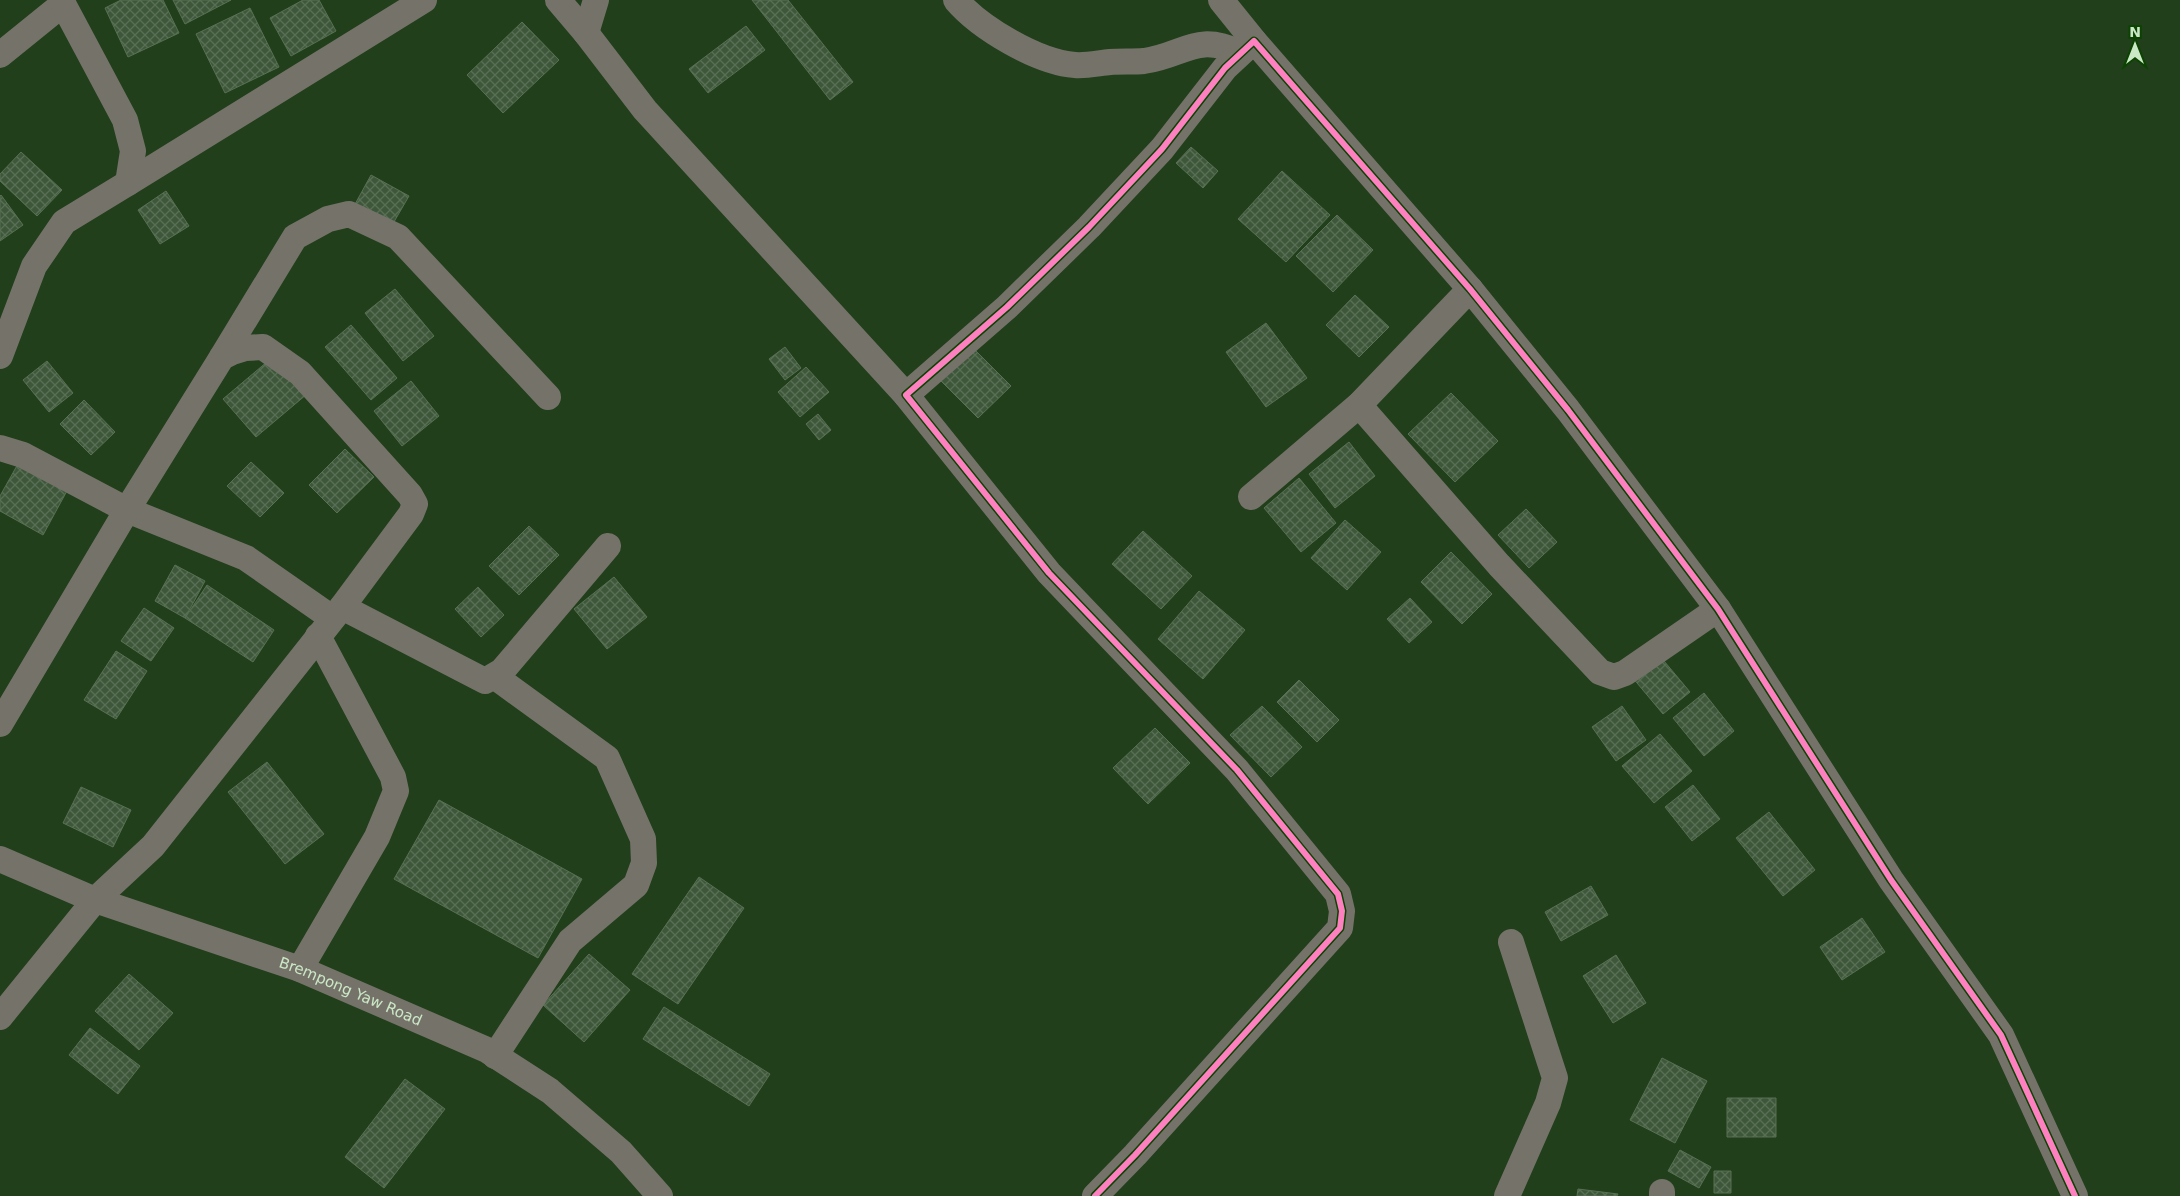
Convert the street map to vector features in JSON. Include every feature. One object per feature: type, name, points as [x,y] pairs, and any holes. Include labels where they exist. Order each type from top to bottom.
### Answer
[{"type":"street","points":[[0,356],[34,266],[64,222],[424,0]]},
{"type":"street","points":[[558,0],[586,32],[645,110],[906,395],[1049,574],[1237,770],[1338,894],[1342,911],[1340,928],[1135,1155],[1095,1196]]},
{"type":"street","points":[[586,32],[596,0]]},
{"type":"street","points":[[956,0],[966,12],[1012,42],[1046,58],[1075,65],[1145,60],[1203,44],[1247,47]]},
{"type":"street","points":[[1221,0],[1247,47],[1470,290],[1568,410],[1718,609],[1891,880],[2001,1035],[2074,1196]]},
{"type":"street","points":[[0,55],[62,2],[124,120],[133,151],[128,183]]},
{"type":"street","points":[[906,395],[1007,307],[1088,227],[1162,150],[1226,68],[1247,47]]},
{"type":"street","points":[[0,724],[126,510],[222,358],[295,237],[328,219],[349,214],[398,237],[548,397]]},
{"type":"street","points":[[1252,497],[1360,405],[1470,290]]},
{"type":"street","points":[[0,1017],[95,900],[152,846],[331,621],[410,514],[415,504],[410,495],[300,373],[264,347],[245,348],[232,352],[222,358]]},
{"type":"street","points":[[1360,405],[1499,564],[1600,672],[1614,677],[1625,673],[1718,609]]},
{"type":"street","points":[[0,448],[23,455],[126,510],[246,558],[331,621],[485,681],[502,671],[608,546]]},
{"type":"street","points":[[300,969],[377,837],[396,791],[393,776],[331,621]]},
{"type":"street","points":[[494,676],[607,758],[643,839],[644,863],[636,885],[570,941],[496,1056]]},
{"type":"street","name":"Brempong Yaw Road","points":[[0,859],[95,900],[300,969],[486,1050],[550,1091],[620,1152],[660,1196]]},
{"type":"street","points":[[1507,1196],[1548,1103],[1555,1078],[1511,942]]},
{"type":"building","points":[[121,0],[163,0],[179,33],[128,57],[105,8]]},
{"type":"building","points":[[173,0],[231,0],[185,24]]},
{"type":"building","points":[[303,0],[319,0],[336,31],[291,56],[270,18]]},
{"type":"building","points":[[752,0],[788,0],[853,82],[830,100]]},
{"type":"building","points":[[250,8],[279,67],[225,93],[196,34]]},
{"type":"building","points":[[522,22],[559,60],[503,113],[467,75]]},
{"type":"building","points":[[746,26],[765,50],[708,93],[689,69]]},
{"type":"building","points":[[1191,147],[1218,171],[1203,188],[1176,163]]},
{"type":"building","points":[[21,152],[62,190],[37,216],[0,181],[0,174]]},
{"type":"building","points":[[1282,171],[1330,215],[1286,262],[1238,219]]},
{"type":"building","points":[[371,175],[409,196],[391,227],[354,206]]},
{"type":"building","points":[[166,191],[189,226],[160,244],[138,210]]},
{"type":"building","points":[[0,196],[23,225],[0,241]]},
{"type":"building","points":[[1337,215],[1373,250],[1333,292],[1296,256]]},
{"type":"building","points":[[395,289],[434,336],[403,361],[365,313]]},
{"type":"building","points":[[1355,295],[1389,327],[1359,357],[1326,325]]},
{"type":"building","points":[[1266,323],[1307,378],[1266,407],[1226,352]]},
{"type":"building","points":[[351,325],[397,378],[371,400],[325,347]]},
{"type":"building","points":[[785,347],[801,368],[785,380],[769,359]]},
{"type":"building","points":[[972,347],[1011,386],[978,418],[939,379]]},
{"type":"building","points":[[274,356],[307,394],[256,437],[223,399]]},
{"type":"building","points":[[47,361],[73,393],[49,412],[23,380]]},
{"type":"building","points":[[806,367],[829,392],[800,417],[778,392]]},
{"type":"building","points":[[411,381],[439,416],[402,446],[374,411]]},
{"type":"building","points":[[1451,393],[1498,441],[1455,482],[1408,434]]},
{"type":"building","points":[[84,400],[115,432],[91,455],[60,424]]},
{"type":"building","points":[[818,414],[831,430],[819,440],[806,424]]},
{"type":"building","points":[[1349,442],[1375,476],[1335,508],[1309,474]]},
{"type":"building","points":[[345,449],[374,477],[337,513],[309,485]]},
{"type":"building","points":[[19,462],[68,489],[43,535],[0,511],[0,496]]},
{"type":"building","points":[[251,462],[284,493],[260,517],[227,486]]},
{"type":"building","points":[[1299,478],[1336,523],[1301,552],[1264,508]]},
{"type":"building","points":[[1526,509],[1557,542],[1529,568],[1498,535]]},
{"type":"building","points":[[1345,520],[1381,552],[1347,590],[1311,558]]},
{"type":"building","points":[[529,526],[559,555],[519,595],[489,566]]},
{"type":"building","points":[[1143,531],[1192,576],[1161,609],[1112,564]]},
{"type":"building","points":[[1451,552],[1492,594],[1462,624],[1421,582]]},
{"type":"building","points":[[175,565],[205,581],[185,618],[155,601]]},
{"type":"building","points":[[614,577],[647,617],[607,649],[574,609]]},
{"type":"building","points":[[207,585],[274,630],[253,662],[185,618]]},
{"type":"building","points":[[478,587],[504,615],[481,637],[455,609]]},
{"type":"building","points":[[1199,591],[1245,630],[1203,679],[1158,639]]},
{"type":"building","points":[[1410,598],[1432,622],[1409,643],[1387,619]]},
{"type":"building","points":[[144,608],[174,628],[151,661],[121,641]]},
{"type":"building","points":[[116,651],[147,671],[116,719],[84,700]]},
{"type":"building","points":[[1659,655],[1690,692],[1663,714],[1632,677]]},
{"type":"building","points":[[1299,680],[1339,720],[1317,742],[1277,702]]},
{"type":"building","points":[[1704,693],[1734,731],[1704,756],[1673,718]]},
{"type":"building","points":[[1262,706],[1302,747],[1271,777],[1230,735]]},
{"type":"building","points":[[1622,706],[1646,740],[1616,761],[1592,727]]},
{"type":"building","points":[[1155,728],[1190,763],[1148,804],[1113,768]]},
{"type":"building","points":[[1660,734],[1692,771],[1654,803],[1622,766]]},
{"type":"building","points":[[267,762],[324,834],[285,864],[228,792]]},
{"type":"building","points":[[1693,785],[1720,819],[1692,841],[1665,807]]},
{"type":"building","points":[[81,787],[131,810],[113,847],[63,823]]},
{"type":"building","points":[[439,800],[582,879],[538,958],[394,879]]},
{"type":"building","points":[[1769,812],[1815,870],[1783,896],[1736,838]]},
{"type":"building","points":[[699,877],[744,908],[678,1004],[632,974]]},
{"type":"building","points":[[1591,886],[1608,915],[1561,941],[1545,912]]},
{"type":"building","points":[[1862,918],[1885,952],[1842,980],[1820,947]]},
{"type":"building","points":[[589,954],[630,990],[584,1042],[543,1005]]},
{"type":"building","points":[[1616,955],[1646,1003],[1613,1023],[1583,976]]},
{"type":"building","points":[[129,974],[173,1013],[139,1050],[95,1011]]},
{"type":"building","points":[[664,1007],[770,1074],[749,1106],[643,1039]]},
{"type":"building","points":[[90,1028],[140,1066],[118,1094],[69,1055]]},
{"type":"building","points":[[1662,1058],[1707,1081],[1675,1143],[1630,1120]]},
{"type":"building","points":[[405,1079],[445,1109],[384,1188],[345,1157]]},
{"type":"building","points":[[1727,1098],[1776,1098],[1776,1137],[1727,1137]]},
{"type":"building","points":[[1680,1150],[1711,1167],[1699,1188],[1668,1171]]},
{"type":"building","points":[[1714,1171],[1731,1171],[1731,1193],[1714,1193]]},
{"type":"building","points":[[1578,1189],[1618,1194],[1617,1196],[1577,1196]]},
{"type":"cycle path","points":[[1095,1196],[1135,1155],[1340,928],[1342,911],[1338,894],[1237,770],[1049,573],[906,395],[1007,307],[1089,227],[1162,149],[1225,68],[1254,41],[1470,289],[1568,410],[1718,609],[1891,880],[2001,1035],[2075,1196]]}]
